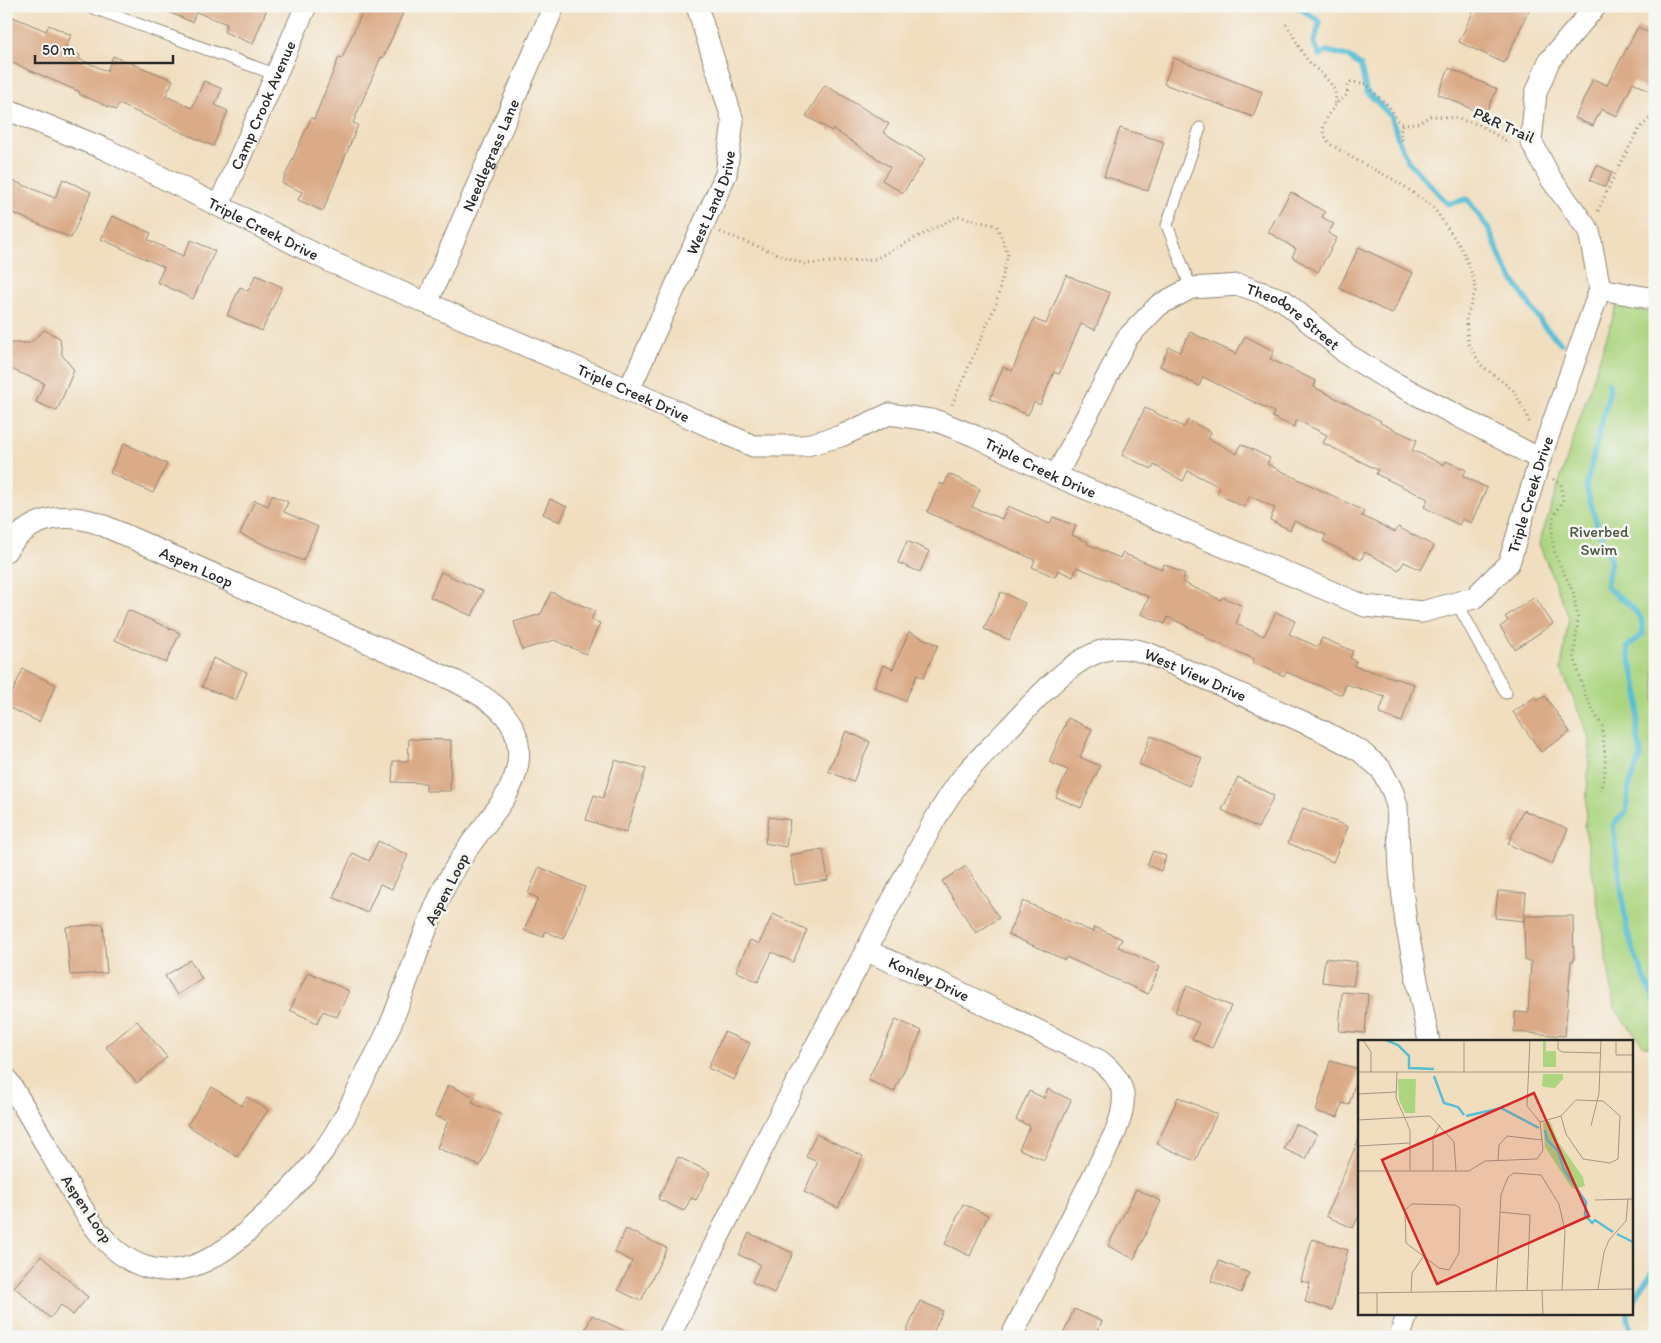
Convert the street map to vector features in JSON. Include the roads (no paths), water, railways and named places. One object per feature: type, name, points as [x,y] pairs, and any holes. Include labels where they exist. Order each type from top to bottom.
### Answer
[{"type":"street","name":"Camp Crook Avenue","points":[[219,205],[306,6]]},
{"type":"street","name":"Needlegrass Lane","points":[[427,303],[554,6]]},
{"type":"street","name":"West Land Drive","points":[[629,390],[726,174],[733,121],[697,6]]},
{"type":"street","points":[[1596,6],[1549,61],[1536,93],[1531,141],[1551,179],[1589,231],[1600,289],[1655,299]]},
{"type":"street","name":"Triple Creek Drive","points":[[6,109],[105,149],[331,262],[629,390],[753,446],[803,446],[840,436],[890,414],[937,421],[1056,476],[1365,606],[1422,612],[1474,598],[1509,563],[1540,459],[1600,289]]},
{"type":"street","name":"Theodore Street","points":[[1056,476],[1127,338],[1159,305],[1191,288],[1240,285],[1283,300],[1348,355],[1364,365],[1540,459]]},
{"type":"street","name":"Aspen Loop","points":[[6,551],[12,542],[28,528],[50,519],[75,517],[100,524],[455,682],[484,697],[498,707],[508,719],[515,733],[519,748],[518,763],[508,792],[471,843],[447,883],[427,927],[390,1025],[347,1112],[325,1150],[268,1212],[239,1240],[217,1256],[195,1267],[160,1270],[136,1264],[116,1250],[99,1232],[84,1211],[6,1078]]},
{"type":"street","name":"West View Drive","points":[[867,950],[934,821],[968,770],[1056,681],[1076,665],[1090,656],[1105,650],[1120,648],[1136,650],[1150,654],[1319,729],[1360,751],[1381,768],[1393,792],[1397,806],[1400,871],[1406,923],[1429,1040]]},
{"type":"street","points":[[669,1337],[770,1134],[867,950]]},
{"type":"street","name":"Konley Drive","points":[[867,950],[945,985],[1100,1061],[1113,1071],[1121,1084],[1124,1100],[1122,1117],[1116,1133],[1011,1337]]},
{"type":"street","points":[[1400,1337],[1406,1316]]},
{"type":"lane","points":[[88,6],[277,75]]},
{"type":"lane","points":[[1191,288],[1167,225],[1200,128]]},
{"type":"lane","points":[[1457,602],[1506,693]]},
{"type":"waterway","points":[[1292,6],[1300,8],[1320,22],[1314,43],[1320,56],[1327,51],[1347,56],[1361,66],[1366,91],[1392,117],[1398,139],[1408,161],[1448,204],[1467,199],[1489,229],[1504,266],[1543,325],[1561,343]]},
{"type":"waterway","points":[[1608,383],[1610,389],[1586,487],[1599,531],[1611,561],[1606,587],[1630,605],[1641,618],[1643,634],[1627,647],[1639,696],[1637,732],[1641,756],[1629,785],[1626,812],[1613,825],[1626,925],[1633,950],[1655,1003]]},
{"type":"waterway","points":[[1634,1302],[1655,1268]]},
{"type":"waterway","points":[[1628,1316],[1633,1337]]},
{"type":"park label","name":"Riverbed Swim","points":[[1599,540]]}]
